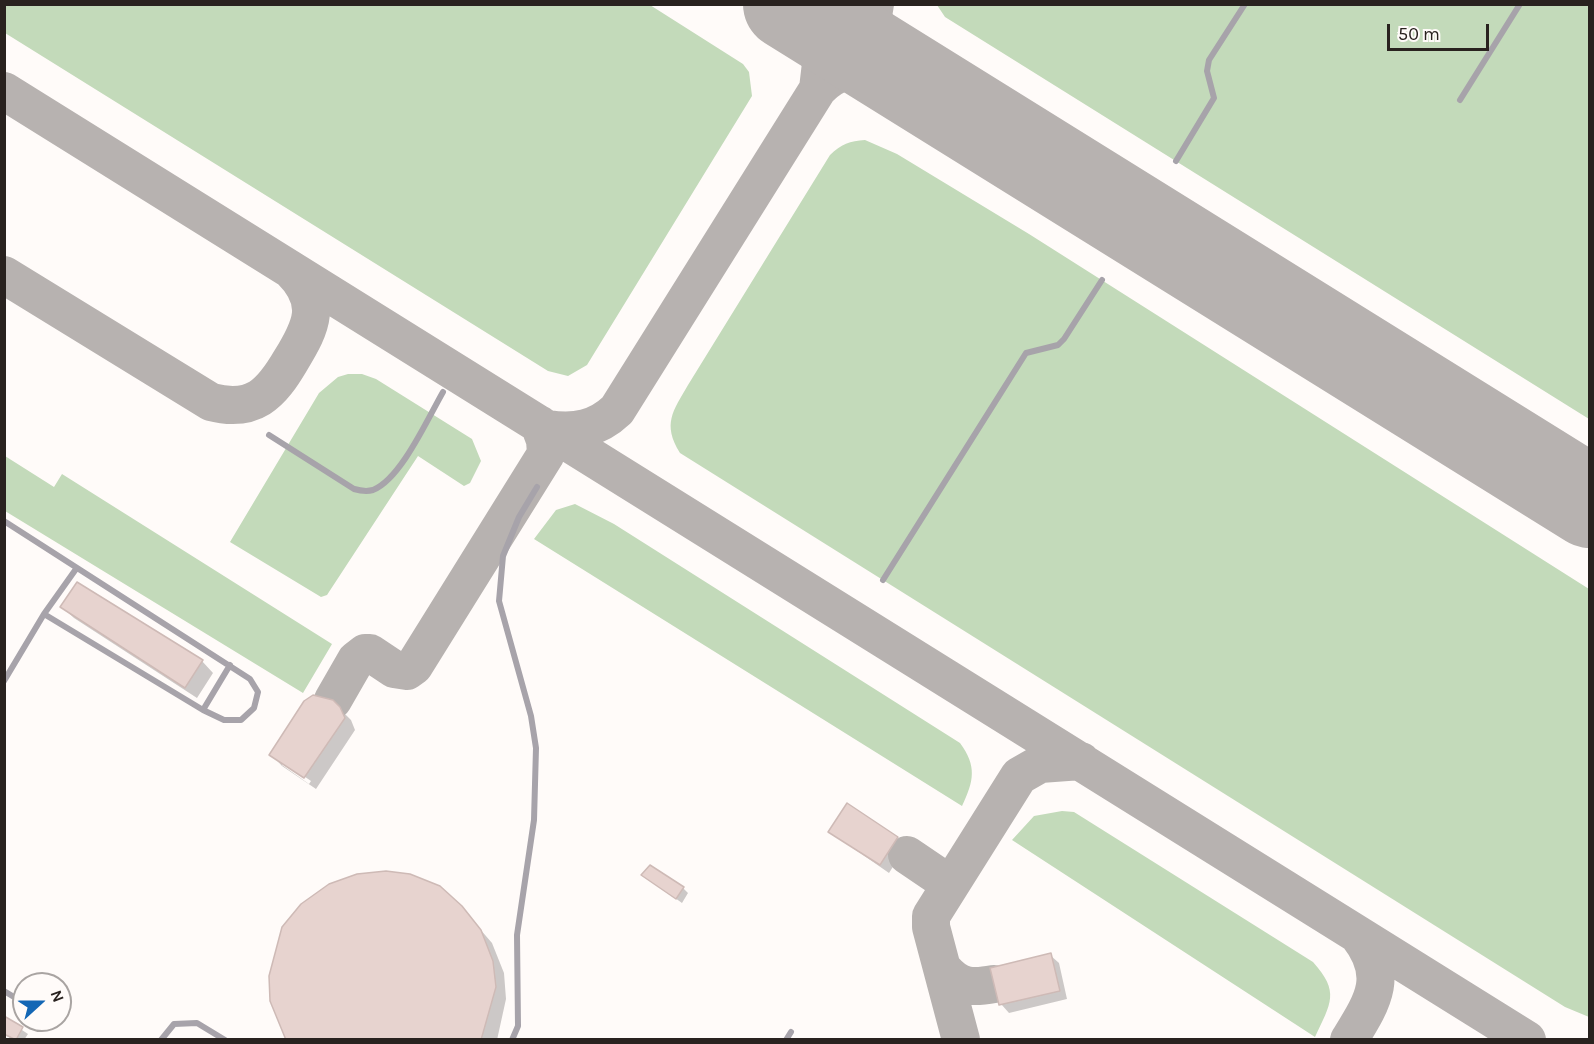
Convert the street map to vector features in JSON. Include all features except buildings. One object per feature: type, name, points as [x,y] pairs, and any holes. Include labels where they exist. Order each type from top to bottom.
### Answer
[{"type":"lane","points":[[1176,161],[1214,98],[1207,70],[1209,60],[1245,4]]},
{"type":"lane","points":[[1460,100],[1520,4]]},
{"type":"lane","points":[[883,580],[1026,353],[1058,345],[1102,280]]},
{"type":"lane","points":[[268,435],[354,489],[366,492],[385,482],[399,466],[443,392]]},
{"type":"lane","points":[[512,1040],[518,1026],[517,935],[534,820],[536,748],[531,716],[499,601],[502,556],[519,517],[537,487]]},
{"type":"lane","points":[[4,521],[250,679],[258,692],[254,708],[241,720],[224,720],[203,710],[44,614]]},
{"type":"lane","points":[[4,681],[44,614],[76,569]]},
{"type":"lane","points":[[203,710],[230,665]]},
{"type":"lane","points":[[161,1040],[174,1024],[197,1023],[225,1040]]},
{"type":"lane","points":[[786,1040],[791,1032]]},
{"type":"green space","points":[[4,5],[650,5],[743,64],[749,72],[752,96],[587,365],[568,376],[548,371],[5,33]]},
{"type":"green space","points":[[937,5],[1589,5],[1589,419],[945,17]]},
{"type":"green space","points":[[865,140],[897,154],[1029,234],[1589,589],[1589,1017],[1565,1007],[680,453],[671,426],[674,410],[688,385],[830,155],[846,144]]},
{"type":"green space","points":[[362,374],[376,379],[472,439],[481,461],[470,483],[464,486],[418,456],[327,595],[321,597],[230,542],[319,393],[338,377]]},
{"type":"green space","points":[[5,456],[54,487],[62,474],[332,644],[303,693],[5,511]]},
{"type":"green space","points":[[575,504],[614,524],[960,743],[969,759],[972,774],[962,806],[534,539],[556,510]]},
{"type":"green space","points":[[1062,811],[1074,812],[1313,962],[1330,990],[1329,1006],[1315,1037],[1012,840],[1034,816]]},
{"type":"taxiway","points":[[804,14],[841,13],[862,4]]},
{"type":"taxiway","points":[[548,429],[585,428],[602,422],[617,410],[818,89],[841,73],[868,66],[887,65],[874,28],[875,4]]},
{"type":"taxiway","points":[[804,14],[822,55],[818,89]]},
{"type":"taxiway","points":[[4,91],[1527,1040]]},
{"type":"taxiway","points":[[4,275],[211,402],[239,405],[260,398],[276,382],[298,348],[309,325],[311,304],[301,282],[291,270]]},
{"type":"taxiway","points":[[333,700],[356,660],[365,653],[370,653],[394,669],[407,671],[414,666],[546,454],[545,440],[539,424]]},
{"type":"taxiway","points":[[961,1040],[931,927],[931,916],[1019,776],[1040,764],[1081,761]]},
{"type":"taxiway","points":[[907,855],[938,876]]},
{"type":"taxiway","points":[[1349,1040],[1371,1000],[1376,976],[1368,950],[1358,935]]},
{"type":"taxiway","points":[[944,970],[955,980],[967,985],[994,984]]},
{"type":"runway","points":[[789,4],[1590,502]]}]
